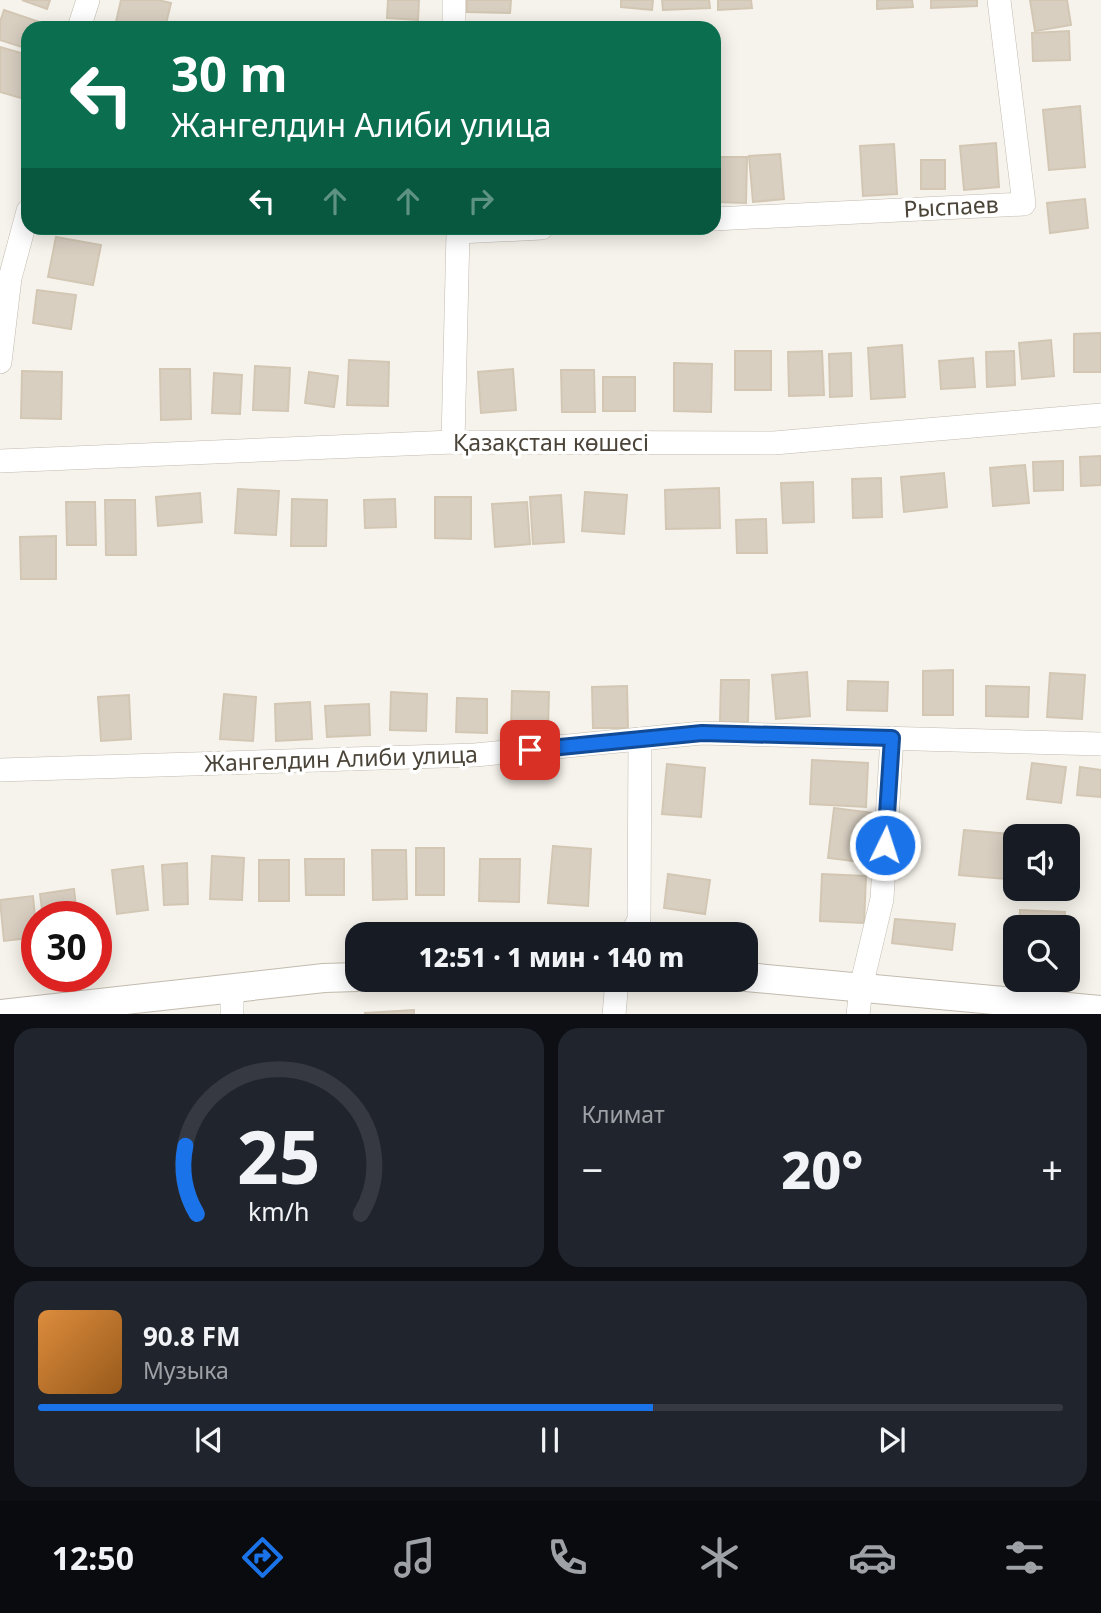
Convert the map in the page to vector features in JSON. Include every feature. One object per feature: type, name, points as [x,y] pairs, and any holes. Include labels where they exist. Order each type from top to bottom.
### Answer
[{"type":"street","points":[[82,21],[89,0]]},
{"type":"street","points":[[454,0],[454,21]]},
{"type":"street","name":"Рыспаев","points":[[721,219],[1024,204],[999,0]]},
{"type":"street","points":[[0,362],[10,278],[22,235]]},
{"type":"street","points":[[453,235],[453,442]]},
{"type":"street","points":[[453,442],[458,235]]},
{"type":"street","name":"Қазақстан көшесі","points":[[0,461],[453,442],[774,443],[1101,415]]},
{"type":"street","name":"Жангелдин Алиби улица","points":[[0,770],[475,755],[702,733],[1101,744]]},
{"type":"street","points":[[859,1001],[882,899],[892,738]]},
{"type":"street","points":[[638,922],[640,739]]},
{"type":"street","points":[[0,1014],[232,1001],[345,979]]},
{"type":"street","points":[[758,980],[859,1001],[1101,1010]]},
{"type":"street","points":[[614,1014],[616,992]]},
{"type":"building","points":[[22,0],[50,0],[47,9]]},
{"type":"building","points":[[121,0],[158,0],[171,3],[167,21],[116,21]]},
{"type":"building","points":[[388,0],[419,0],[418,20],[387,18]]},
{"type":"building","points":[[467,0],[511,0],[510,13],[467,12]]},
{"type":"building","points":[[621,0],[653,0],[652,10],[621,7]]},
{"type":"building","points":[[662,0],[709,0],[710,8],[663,10]]},
{"type":"building","points":[[718,0],[751,0],[752,8],[718,10]]},
{"type":"building","points":[[877,0],[912,0],[913,7],[877,9]]},
{"type":"building","points":[[931,0],[977,0],[977,6],[931,8]]},
{"type":"building","points":[[1030,0],[1067,0],[1071,25],[1035,31]]},
{"type":"building","points":[[4,10],[36,21],[21,21],[21,47],[0,40],[0,22]]},
{"type":"building","points":[[1069,31],[1070,60],[1033,61],[1032,33]]},
{"type":"building","points":[[0,47],[21,53],[21,98],[0,92]]},
{"type":"building","points":[[1080,106],[1085,167],[1049,170],[1043,110]]},
{"type":"building","points":[[996,143],[999,187],[964,190],[960,146]]},
{"type":"building","points":[[894,144],[897,194],[863,196],[860,146]]},
{"type":"building","points":[[780,154],[784,199],[753,202],[749,156]]},
{"type":"building","points":[[721,157],[747,157],[746,203],[721,202]]},
{"type":"building","points":[[921,160],[945,160],[945,189],[921,189]]},
{"type":"building","points":[[1085,199],[1088,228],[1050,233],[1047,203]]},
{"type":"building","points":[[56,237],[101,245],[93,285],[48,277]]},
{"type":"building","points":[[37,290],[76,295],[71,329],[33,323]]},
{"type":"building","points":[[1101,333],[1101,372],[1074,372],[1074,334]]},
{"type":"building","points":[[1051,340],[1054,376],[1022,379],[1019,343]]},
{"type":"building","points":[[902,345],[905,397],[871,399],[868,348]]},
{"type":"building","points":[[735,351],[771,351],[771,390],[735,390]]},
{"type":"building","points":[[822,351],[824,395],[789,396],[788,352]]},
{"type":"building","points":[[1014,351],[1015,385],[987,387],[986,352]]},
{"type":"building","points":[[851,353],[852,396],[830,397],[829,354]]},
{"type":"building","points":[[973,358],[975,387],[941,389],[939,361]]},
{"type":"building","points":[[349,360],[389,362],[388,406],[347,405]]},
{"type":"building","points":[[674,363],[712,364],[711,412],[674,411]]},
{"type":"building","points":[[255,366],[290,368],[288,411],[253,410]]},
{"type":"building","points":[[160,369],[190,369],[191,419],[161,420]]},
{"type":"building","points":[[513,369],[516,410],[481,413],[478,372]]},
{"type":"building","points":[[561,370],[594,370],[595,412],[562,412]]},
{"type":"building","points":[[22,371],[62,372],[61,419],[21,418]]},
{"type":"building","points":[[309,372],[338,376],[334,407],[305,403]]},
{"type":"building","points":[[214,373],[242,375],[240,414],[212,413]]},
{"type":"building","points":[[603,377],[635,377],[635,411],[603,411]]},
{"type":"building","points":[[1101,456],[1101,485],[1081,486],[1080,457]]},
{"type":"building","points":[[1063,461],[1063,490],[1034,491],[1033,462]]},
{"type":"building","points":[[1025,465],[1029,503],[993,506],[990,468]]},
{"type":"building","points":[[944,473],[947,507],[904,512],[901,477]]},
{"type":"building","points":[[881,478],[882,517],[853,518],[852,479]]},
{"type":"building","points":[[813,482],[814,522],[783,523],[781,483]]},
{"type":"building","points":[[719,488],[720,528],[666,529],[665,490]]},
{"type":"building","points":[[238,489],[279,491],[276,535],[235,533]]},
{"type":"building","points":[[585,492],[627,495],[624,534],[582,531]]},
{"type":"building","points":[[200,493],[202,522],[158,526],[156,497]]},
{"type":"building","points":[[561,495],[564,542],[533,544],[530,497]]},
{"type":"building","points":[[435,497],[471,497],[471,539],[435,538]]},
{"type":"building","points":[[292,499],[327,500],[326,546],[291,546]]},
{"type":"building","points":[[395,499],[396,527],[365,528],[364,500]]},
{"type":"building","points":[[105,500],[135,500],[136,555],[106,555]]},
{"type":"building","points":[[66,502],[95,502],[96,545],[67,545]]},
{"type":"building","points":[[527,502],[530,544],[495,547],[492,504]]},
{"type":"building","points":[[766,519],[767,553],[737,553],[736,520]]},
{"type":"building","points":[[56,536],[56,579],[21,579],[20,537]]},
{"type":"building","points":[[953,670],[953,715],[923,715],[923,671]]},
{"type":"building","points":[[807,672],[810,716],[776,719],[772,675]]},
{"type":"building","points":[[1050,673],[1085,675],[1082,719],[1047,717]]},
{"type":"building","points":[[721,680],[749,680],[748,722],[720,722]]},
{"type":"building","points":[[848,681],[888,682],[887,711],[847,710]]},
{"type":"building","points":[[627,686],[628,728],[593,728],[592,687]]},
{"type":"building","points":[[986,686],[1029,687],[1028,717],[986,716]]},
{"type":"building","points":[[512,691],[549,692],[548,729],[511,729]]},
{"type":"building","points":[[391,692],[427,694],[426,731],[390,730]]},
{"type":"building","points":[[224,694],[256,697],[253,741],[220,739]]},
{"type":"building","points":[[129,695],[131,739],[101,741],[98,697]]},
{"type":"building","points":[[457,698],[487,699],[487,733],[456,732]]},
{"type":"building","points":[[310,702],[312,739],[276,741],[275,704]]},
{"type":"building","points":[[369,704],[370,735],[327,737],[325,706]]},
{"type":"building","points":[[812,760],[868,763],[866,807],[810,804]]},
{"type":"building","points":[[1032,763],[1066,767],[1061,803],[1027,799]]},
{"type":"building","points":[[667,764],[705,768],[701,817],[662,814]]},
{"type":"building","points":[[1080,767],[1101,770],[1101,797],[1077,795]]},
{"type":"building","points":[[834,808],[874,813],[868,863],[828,858]]},
{"type":"building","points":[[964,830],[1003,833],[1003,879],[959,875]]},
{"type":"building","points":[[553,846],[591,849],[588,906],[548,903]]},
{"type":"building","points":[[416,848],[444,848],[444,895],[416,895]]},
{"type":"building","points":[[372,850],[406,850],[407,899],[373,900]]},
{"type":"building","points":[[212,856],[244,858],[242,900],[210,899]]},
{"type":"building","points":[[305,859],[344,859],[344,895],[306,895]]},
{"type":"building","points":[[480,859],[520,859],[519,902],[479,901]]},
{"type":"building","points":[[259,860],[289,860],[289,901],[259,901]]},
{"type":"building","points":[[187,863],[188,904],[164,905],[162,865]]},
{"type":"building","points":[[143,866],[148,910],[117,914],[112,870]]},
{"type":"building","points":[[668,874],[710,880],[705,914],[664,908]]},
{"type":"building","points":[[822,874],[866,876],[864,923],[820,921]]},
{"type":"building","points":[[74,889],[75,901],[41,901],[40,894]]},
{"type":"building","points":[[33,896],[33,901],[21,901],[21,939],[4,941],[0,900]]},
{"type":"building","points":[[1020,910],[1065,912],[1065,915],[1020,915]]},
{"type":"building","points":[[895,919],[955,924],[952,950],[892,943]]},
{"type":"building","points":[[414,1010],[414,1014],[365,1013]]},
{"type":"route","points":[[530,750],[702,733],[892,738],[885,845]]}]
